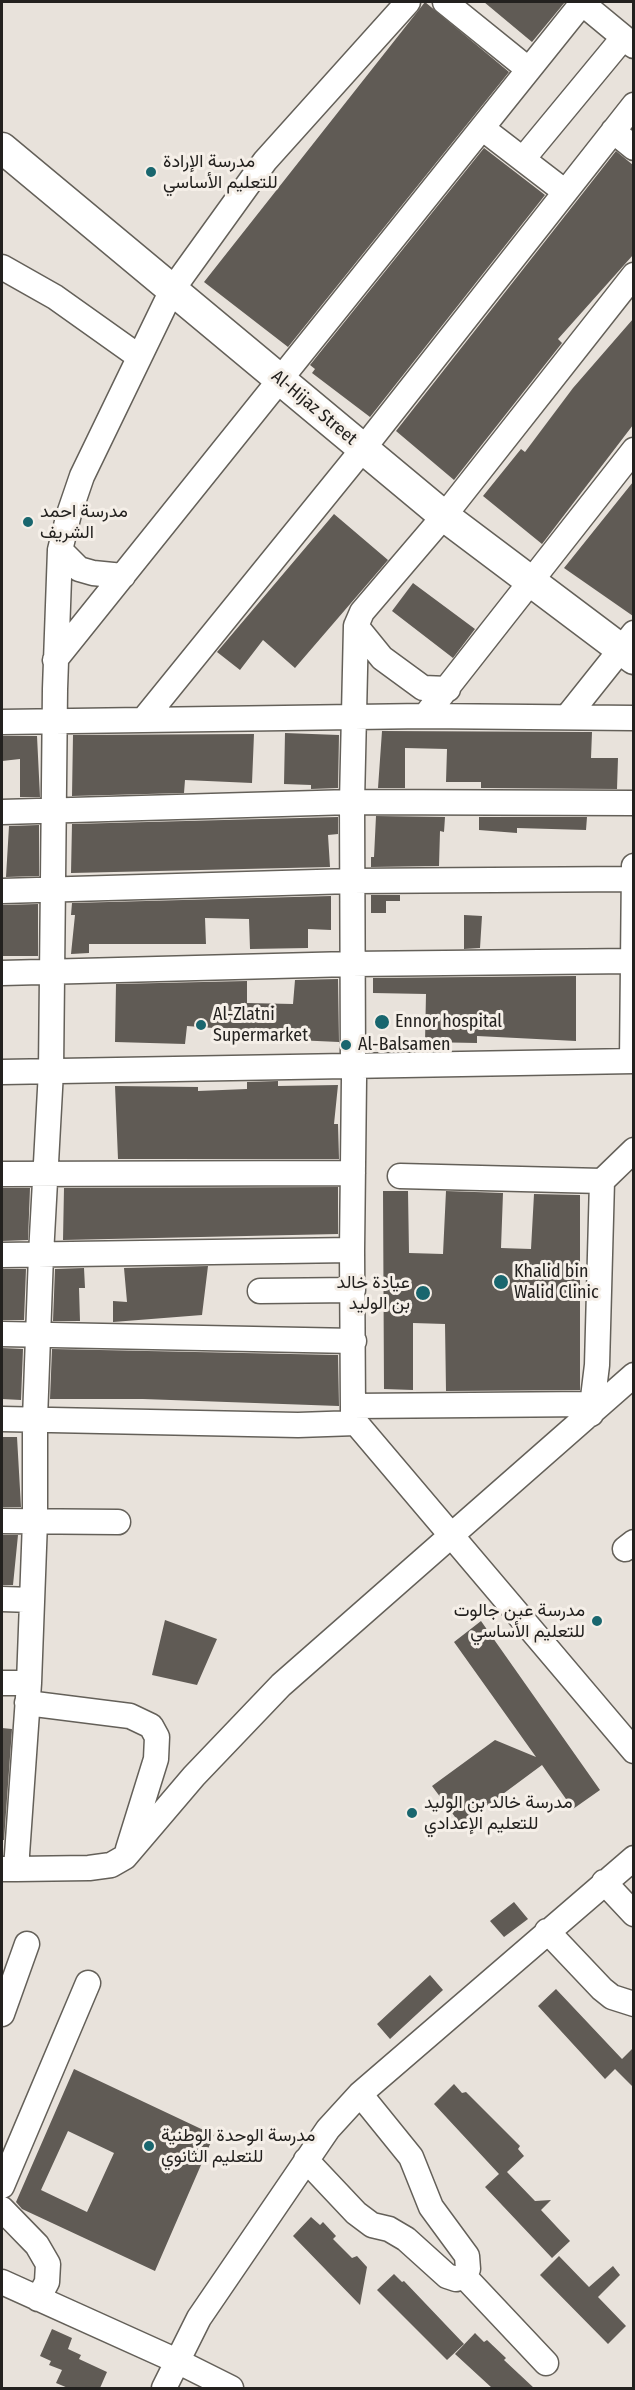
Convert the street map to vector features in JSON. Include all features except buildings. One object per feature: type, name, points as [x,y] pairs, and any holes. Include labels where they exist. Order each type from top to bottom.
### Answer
[{"type":"main road","name":"Al-Hijaz Street","points":[[2,148],[444,516],[529,581],[629,647]]},
{"type":"street","points":[[408,2],[265,161],[172,290],[138,356],[82,476],[60,550],[55,660],[54,973],[51,1071],[40,1255],[35,1419],[36,1521],[28,1693],[9,1869],[89,1868],[111,1865],[125,1857],[194,1776],[281,1685],[591,1409],[633,1375]]},
{"type":"street","points":[[445,2],[528,69]]},
{"type":"street","points":[[55,660],[583,2],[628,42],[523,159]]},
{"type":"street","points":[[144,719],[363,449],[633,105]]},
{"type":"street","points":[[482,128],[564,191]]},
{"type":"street","points":[[613,131],[633,148]]},
{"type":"street","points":[[2,267],[55,297],[138,356]]},
{"type":"street","points":[[633,275],[444,516],[362,612],[356,626],[351,964],[355,1415],[633,1751]]},
{"type":"street","points":[[425,716],[448,690],[529,581],[633,450]]},
{"type":"street","points":[[60,550],[78,569],[123,576]]},
{"type":"street","points":[[356,626],[381,658],[423,688],[448,690]]},
{"type":"street","points":[[567,717],[629,647]]},
{"type":"street","points":[[2,722],[425,716],[633,718]]},
{"type":"street","points":[[2,812],[352,802],[633,803]]},
{"type":"street","points":[[2,1072],[353,1072],[633,1061],[633,866]]},
{"type":"street","points":[[2,891],[352,881],[633,879]]},
{"type":"street","points":[[2,973],[351,964],[632,961]]},
{"type":"street","points":[[591,1409],[597,1365],[602,1181],[633,1150]]},
{"type":"street","points":[[2,1174],[353,1173]]},
{"type":"street","points":[[400,1176],[602,1181]]},
{"type":"street","points":[[2,1256],[352,1250]]},
{"type":"street","points":[[260,1291],[353,1290]]},
{"type":"street","points":[[2,1334],[354,1341]]},
{"type":"street","points":[[2,1419],[298,1425],[355,1415],[591,1409]]},
{"type":"street","points":[[2,1521],[118,1522]]},
{"type":"street","points":[[2,1599],[32,1600]]},
{"type":"street","points":[[2,1683],[28,1693],[130,1716],[151,1726],[157,1737],[156,1758],[125,1857]]},
{"type":"street","points":[[164,2388],[199,2318],[328,2129],[360,2094],[633,1857]]},
{"type":"street","points":[[604,1882],[633,1914]]},
{"type":"street","points":[[547,1931],[602,1989],[612,1997],[633,2004]]},
{"type":"street","points":[[2,2014],[27,1944]]},
{"type":"street","points":[[2,2186],[88,1983]]},
{"type":"street","points":[[360,2094],[411,2157],[430,2207],[467,2256],[468,2269],[465,2277]]},
{"type":"street","points":[[306,2160],[356,2213],[372,2225],[389,2229],[406,2239],[447,2276],[456,2279],[465,2277]]},
{"type":"street","points":[[2,2209],[37,2245],[48,2264],[47,2282],[38,2299]]},
{"type":"street","points":[[465,2277],[546,2363]]},
{"type":"street","points":[[2,2282],[177,2361],[231,2388]]},
{"type":"place","name":"مدرسة الإرادة للتعليم الأساسي","points":[[151,172]]},
{"type":"place","name":"مدرسة احمد الشريف","points":[[28,522]]},
{"type":"place","name":"Ennor hospital","points":[[382,1022]]},
{"type":"place","name":"Al-Zlatni Supermarket","points":[[201,1025]]},
{"type":"place","name":"Al-Balsamen","points":[[346,1045]]},
{"type":"place","name":"Khalid bin Walid Clinic","points":[[501,1282]]},
{"type":"place","name":"عيادة خالد بن الوليد","points":[[423,1293]]},
{"type":"place","name":"مدرسة عين جالوت للتعليم الأساسي","points":[[597,1621]]},
{"type":"place","name":"مدرسة خالد بن الوليد للتعليم الإعدادي","points":[[412,1813]]},
{"type":"place","name":"مدرسة الوحدة الوطنية للتعليم الثانوي","points":[[149,2146]]}]
